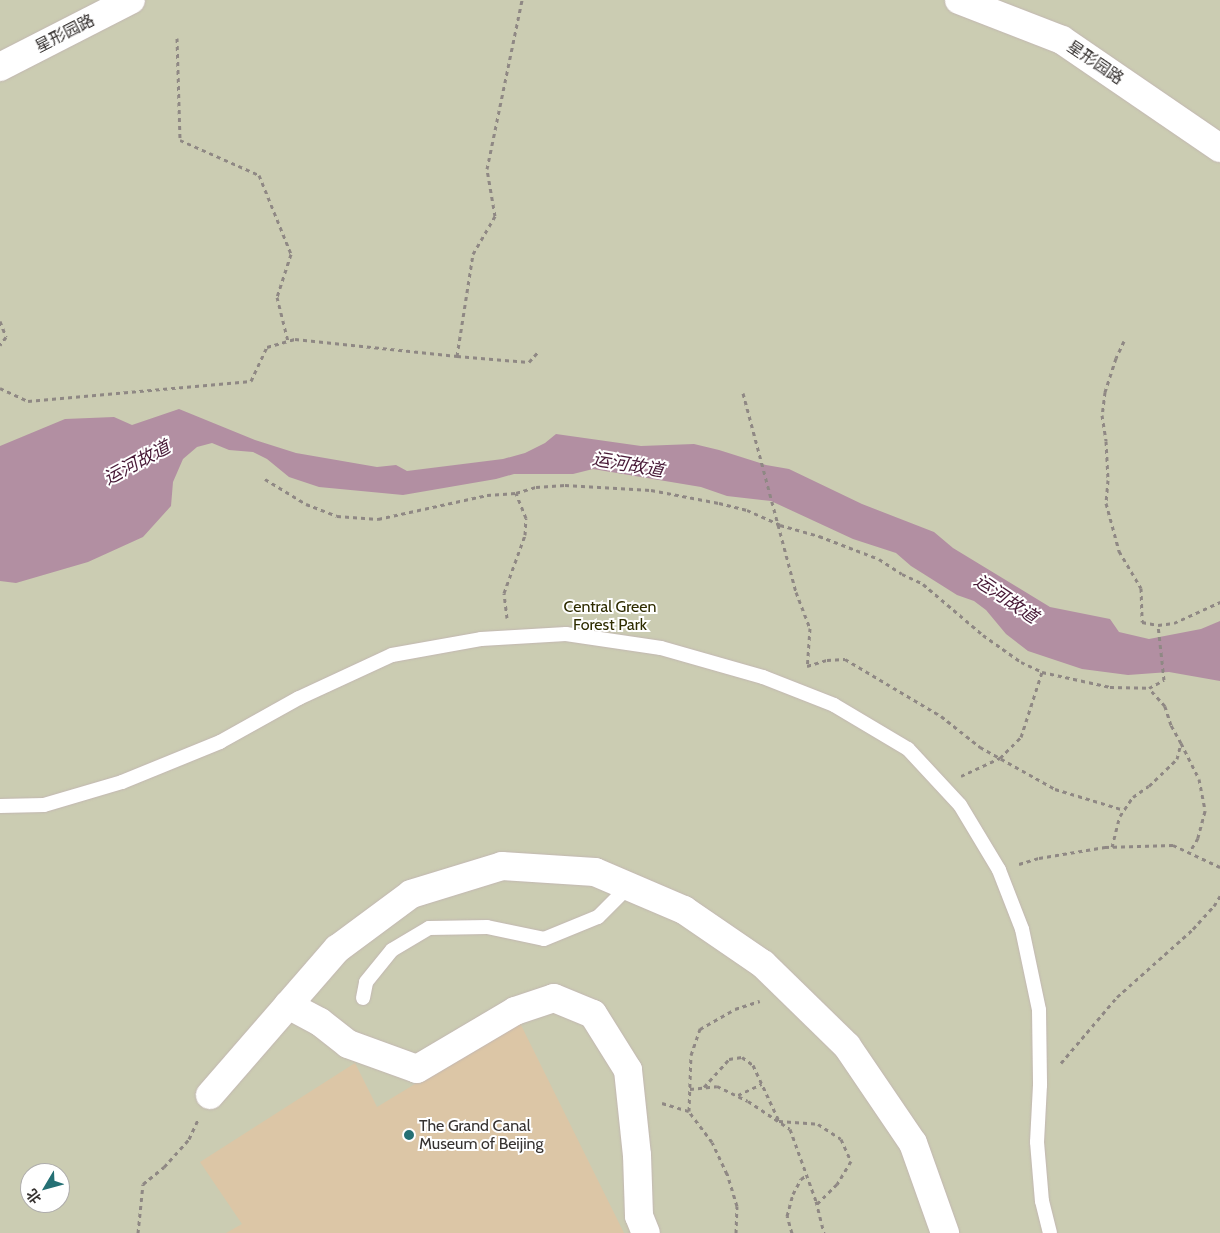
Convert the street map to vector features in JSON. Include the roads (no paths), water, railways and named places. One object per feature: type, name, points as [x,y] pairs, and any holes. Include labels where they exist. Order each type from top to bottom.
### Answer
[{"type":"street","name":"星形园路","points":[[0,67],[131,0]]},
{"type":"street","name":"星形园路","points":[[959,0],[1062,40],[1220,148]]},
{"type":"street","points":[[210,1095],[337,949],[411,894],[502,866],[595,872],[684,910],[763,964],[847,1046],[913,1143],[946,1233]]},
{"type":"street","points":[[288,1005],[320,1022],[348,1044],[417,1069],[515,1011],[554,998],[593,1014],[628,1070],[636,1155],[639,1216],[646,1233]]},
{"type":"lane","points":[[0,806],[44,805],[122,782],[220,742],[299,698],[392,655],[481,639],[566,634],[661,648],[764,677],[834,705],[908,749],[960,805],[999,870],[1022,929],[1039,1010],[1040,1085],[1037,1142],[1042,1201],[1050,1233]]},
{"type":"lane","points":[[363,998],[366,982],[392,950],[429,928],[487,927],[544,939],[598,917],[628,887]]},
{"type":"water","name":"运河故道","points":[[179,409],[255,440],[296,453],[377,467],[396,465],[407,471],[503,459],[525,453],[545,443],[556,434],[641,446],[694,444],[719,450],[766,465],[789,469],[862,504],[934,532],[953,548],[1050,607],[1110,619],[1119,632],[1149,639],[1201,629],[1220,621],[1220,681],[1169,672],[1128,675],[1082,669],[1028,651],[1006,634],[986,610],[974,601],[957,595],[911,566],[896,553],[853,539],[771,501],[727,496],[701,487],[593,469],[573,474],[514,474],[496,479],[403,495],[319,487],[289,477],[267,459],[253,452],[229,450],[212,443],[197,447],[183,459],[173,482],[171,506],[143,537],[88,562],[16,583],[0,581],[0,446],[65,419],[114,417],[132,425]]},
{"type":"place","name":"The Grand Canal Museum of Beijing","points":[[409,1135]]},
{"type":"park label","name":"Central Green Forest Park","points":[[610,616]]}]
